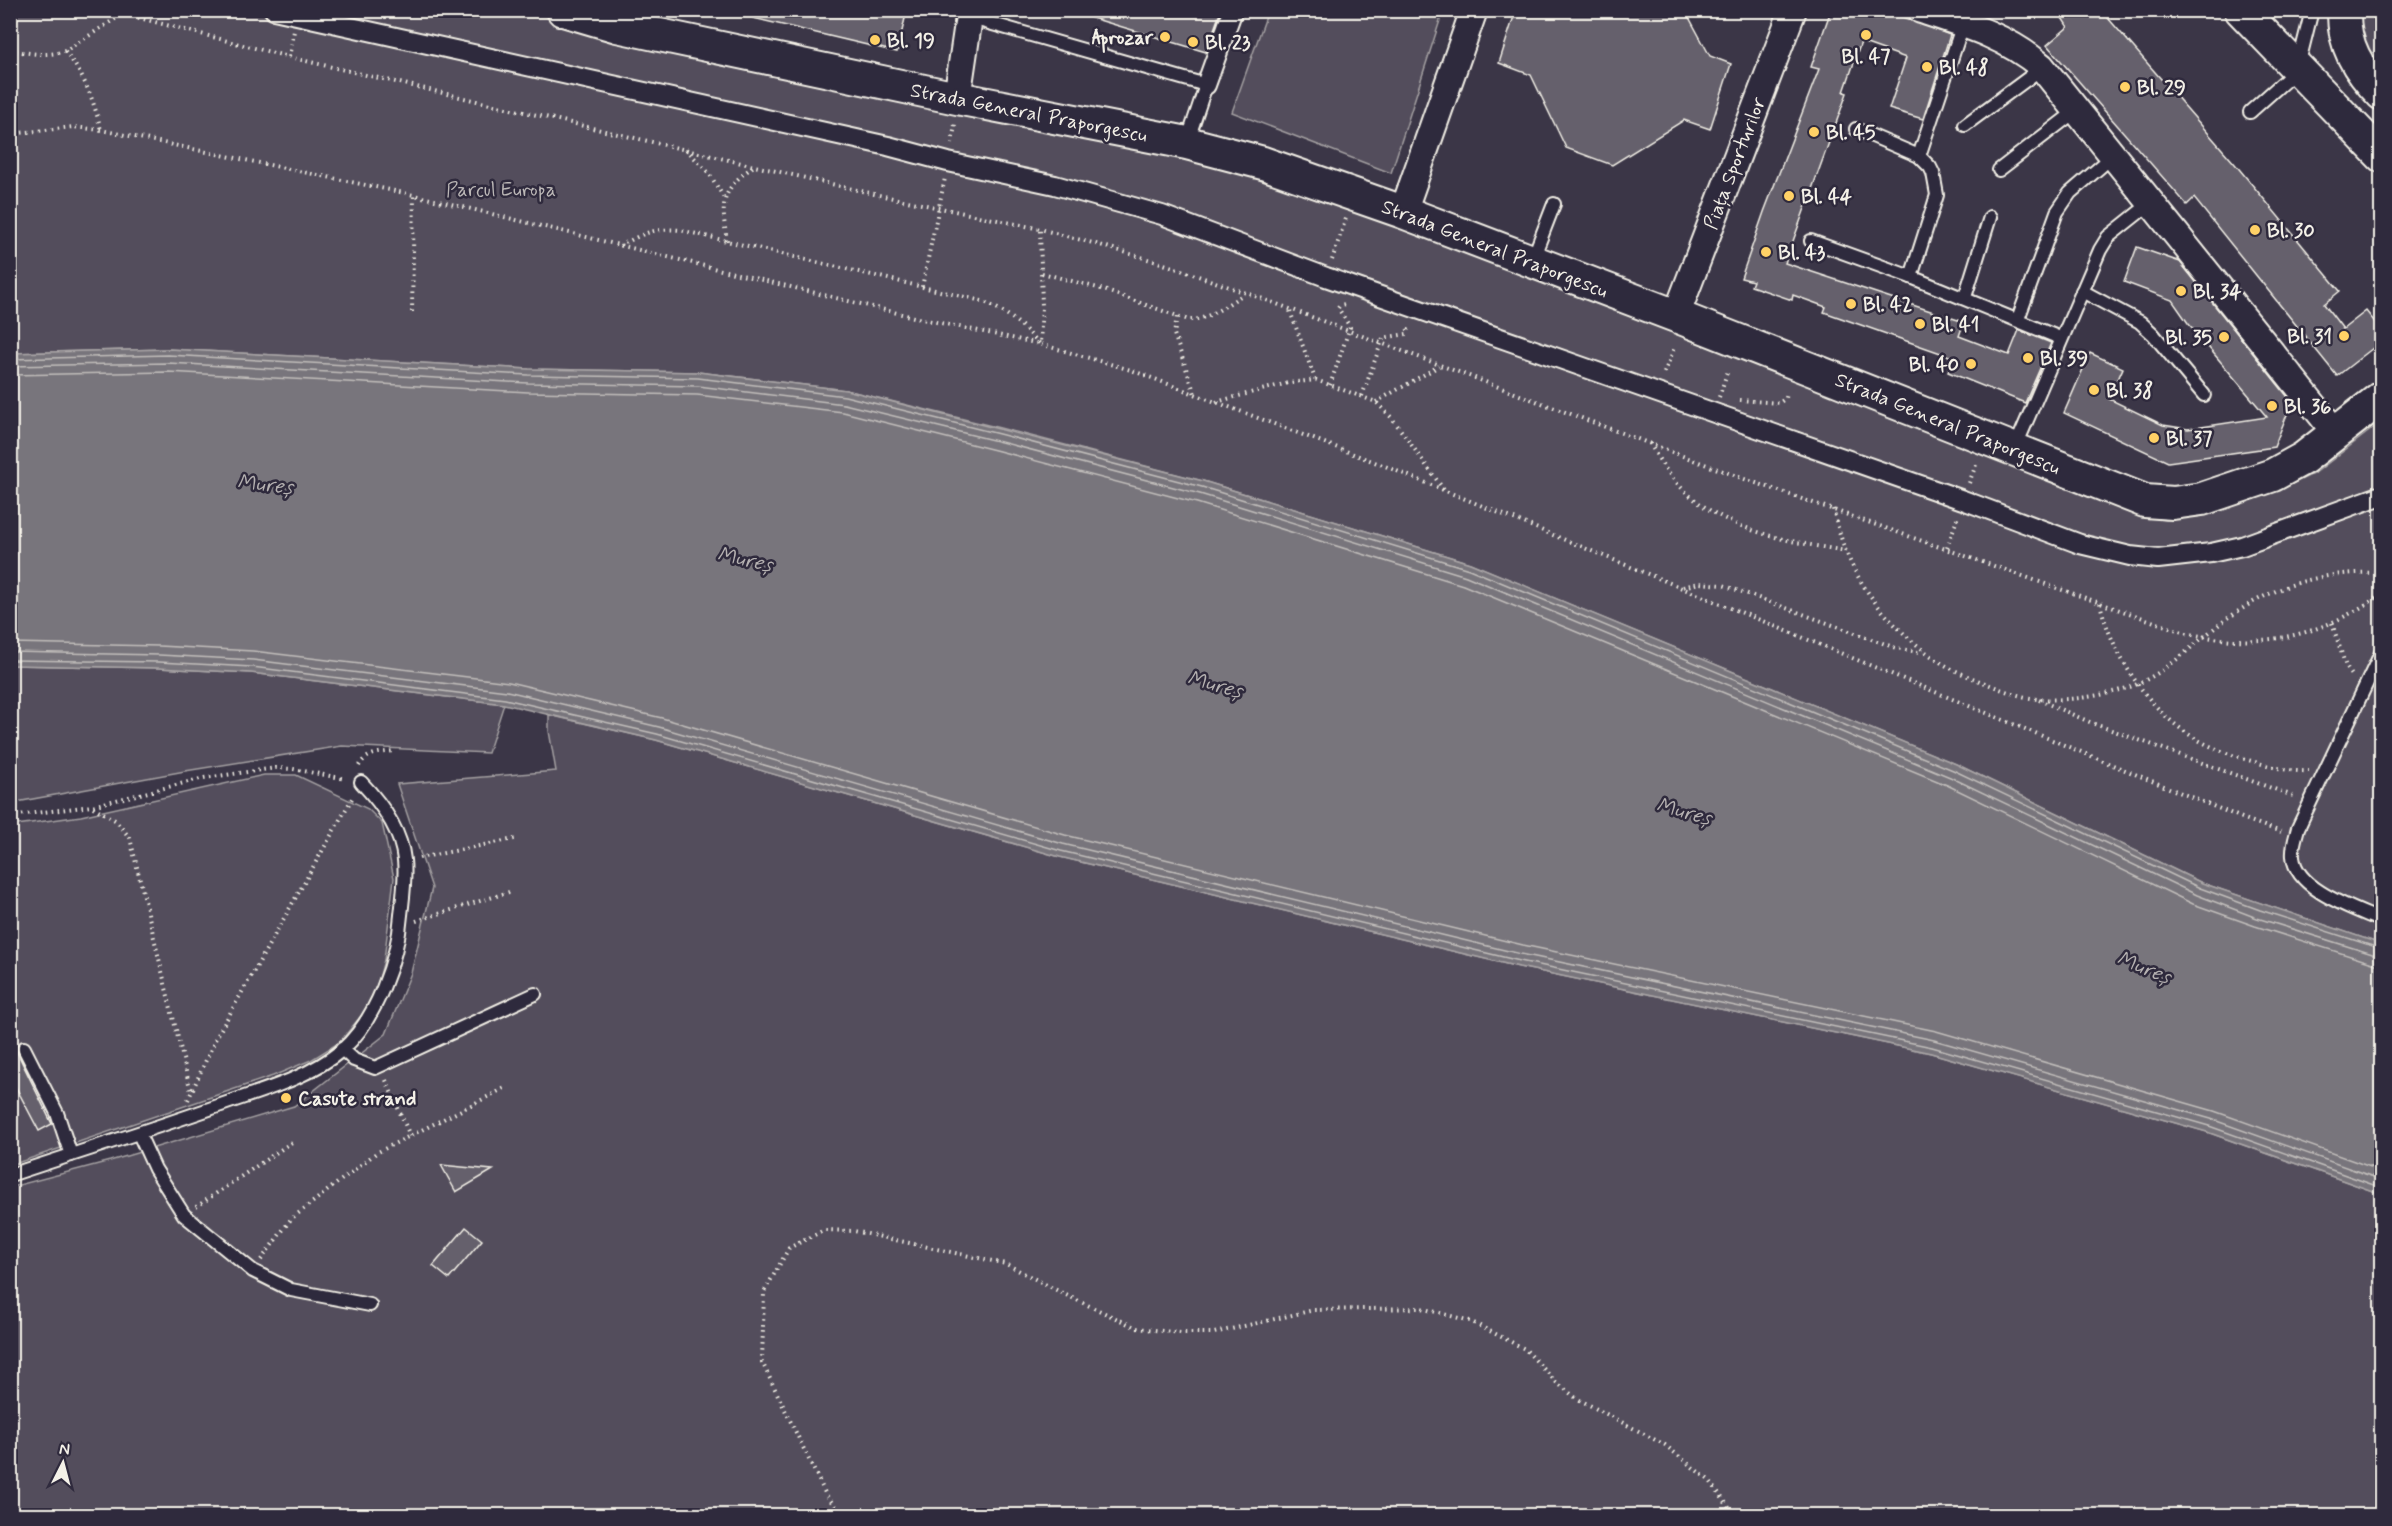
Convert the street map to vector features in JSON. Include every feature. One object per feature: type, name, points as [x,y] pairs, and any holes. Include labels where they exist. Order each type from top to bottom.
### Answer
[{"type":"street","points":[[274,10],[888,146],[948,162],[1055,185],[1162,215],[1326,277],[1963,500],[2080,544],[2130,556],[2158,559],[2190,556],[2242,546],[2382,495]]},
{"type":"street","name":"Strada General Praporgescu","points":[[563,10],[618,18],[957,98],[1187,143],[1263,163],[1403,212],[1676,316],[2145,501],[2173,503],[2220,494],[2273,475],[2304,458],[2382,398]]},
{"type":"street","points":[[1206,85],[1233,10]]},
{"type":"street","points":[[1403,212],[1474,10]]},
{"type":"street","name":"Piața Sporturilor","points":[[1676,316],[1793,10]]},
{"type":"street","points":[[1921,10],[1963,24],[2010,44],[2042,68],[2336,433]]},
{"type":"street","points":[[2241,10],[2382,156]]},
{"type":"street","points":[[2344,10],[2350,52],[2360,69],[2382,94]]},
{"type":"street","points":[[957,98],[969,14]]},
{"type":"lane","points":[[2250,112],[2297,70],[2312,10]]},
{"type":"lane","points":[[969,14],[1206,85],[1187,143]]},
{"type":"lane","points":[[1919,156],[1963,24]]},
{"type":"lane","points":[[1965,125],[2042,68]]},
{"type":"lane","points":[[1999,170],[2077,110]]},
{"type":"lane","points":[[1856,129],[1919,156],[1930,167],[1937,184],[1937,195],[1911,277]]},
{"type":"lane","points":[[2018,320],[2057,212],[2070,193],[2114,155]]},
{"type":"lane","points":[[2015,448],[2060,338],[2108,237],[2152,202]]},
{"type":"lane","points":[[1532,262],[1554,204]]},
{"type":"lane","points":[[1965,297],[1990,217]]},
{"type":"lane","points":[[1811,241],[1965,297],[2060,338]]},
{"type":"lane","points":[[2082,291],[2140,322],[2153,334],[2204,395]]},
{"type":"lane","points":[[2382,651],[2298,828],[2293,856],[2300,877],[2320,892],[2382,921]]},
{"type":"lane","points":[[10,1175],[139,1134],[288,1081],[319,1066],[342,1049],[360,1030],[382,993],[400,926],[405,861],[391,821],[378,800],[361,782]]},
{"type":"lane","points":[[342,1049],[354,1060],[375,1068],[535,994]]},
{"type":"lane","points":[[24,1048],[57,1113],[71,1155]]},
{"type":"lane","points":[[139,1134],[155,1169],[184,1215],[253,1271],[291,1290],[370,1305]]},
{"type":"path","points":[[109,10],[289,57],[1040,229],[1161,263],[1739,477],[2160,624],[2204,637],[2252,640],[2286,638],[2314,631],[2332,623],[2382,594]]},
{"type":"path","points":[[10,50],[39,55],[65,51],[123,14]]},
{"type":"path","points":[[289,57],[297,16]]},
{"type":"path","points":[[65,51],[88,86],[101,130]]},
{"type":"path","points":[[10,83],[10,106]]},
{"type":"path","points":[[10,134],[73,127],[101,130],[414,195],[922,319],[1040,344],[1131,370],[1444,491],[1683,587],[2242,818],[2285,833],[2292,833],[2298,828]]},
{"type":"path","points":[[685,149],[709,173],[724,198],[727,241]]},
{"type":"path","points":[[922,287],[948,162]]},
{"type":"path","points":[[724,198],[735,181],[754,165]]},
{"type":"path","points":[[412,312],[414,195]]},
{"type":"path","points":[[1326,277],[1354,195]]},
{"type":"path","points":[[620,246],[642,234],[660,229],[680,230],[982,302],[1003,311],[1040,344]]},
{"type":"path","points":[[1040,229],[1042,273],[1040,344]]},
{"type":"path","points":[[1042,273],[1140,301],[1177,317],[1199,320],[1244,294]]},
{"type":"path","points":[[1330,385],[1350,324],[1338,308],[1340,305],[1347,304]]},
{"type":"path","points":[[1290,310],[1316,380]]},
{"type":"path","points":[[1177,317],[1174,334],[1195,394]]},
{"type":"path","points":[[1362,396],[1381,343]]},
{"type":"path","points":[[1664,374],[1674,349]]},
{"type":"path","points":[[1376,402],[1440,365]]},
{"type":"path","points":[[1720,394],[1728,370]]},
{"type":"path","points":[[1215,402],[1288,383],[1316,380],[1362,396],[1376,402],[1388,413],[1444,491]]},
{"type":"path","points":[[1649,442],[1660,465],[1674,483],[1695,501],[1728,521],[1765,535],[1846,551]]},
{"type":"path","points":[[1947,548],[1963,500]]},
{"type":"path","points":[[1833,508],[1846,551],[1865,587],[1886,614],[1940,663],[2006,691],[2036,699],[2092,723],[2310,802]]},
{"type":"path","points":[[2036,699],[2068,699],[2100,695],[2139,683],[2173,664],[2204,637],[2241,610],[2292,584],[2336,573],[2382,573]]},
{"type":"path","points":[[1683,587],[1699,583],[1723,585],[1896,648],[1925,651]]},
{"type":"path","points":[[2100,602],[2113,643],[2139,683],[2174,723],[2210,746],[2276,768],[2302,771],[2326,770]]},
{"type":"path","points":[[2332,623],[2346,667],[2363,690]]},
{"type":"path","points":[[179,1119],[216,1038],[361,782],[359,766],[372,754],[394,751]]},
{"type":"path","points":[[10,816],[92,806],[204,778],[276,768],[361,782]]},
{"type":"path","points":[[92,806],[115,820],[130,838],[191,1093]]},
{"type":"path","points":[[405,861],[519,838]]},
{"type":"path","points":[[400,926],[509,892]]},
{"type":"path","points":[[380,1066],[410,1136]]},
{"type":"path","points":[[253,1271],[291,1219],[376,1153],[505,1088]]},
{"type":"path","points":[[184,1215],[292,1142]]},
{"type":"path","points":[[843,1515],[826,1495],[762,1362],[764,1293],[789,1248],[824,1230],[854,1231],[1006,1264],[1137,1328],[1181,1333],[1214,1333],[1314,1310],[1420,1308],[1470,1321],[1525,1349],[1556,1382],[1576,1398],[1665,1445],[1710,1481],[1735,1515]]},
{"type":"path","points":[[2336,1515],[2348,1515]]},
{"type":"green space","name":"Parcul Europa","points":[[520,10],[1209,157],[1280,176],[2146,516],[2166,520],[2187,517],[2296,482],[2315,473],[2381,422],[2381,944],[2202,883],[1956,764],[1470,563],[1203,481],[1000,428],[846,390],[698,372],[529,369],[168,349],[11,353],[11,11]]},
{"type":"green space","points":[[1268,11],[1443,11],[1391,173],[1232,112]]},
{"type":"green space","points":[[2357,11],[2381,11],[2381,70],[2364,45]]},
{"type":"green space","points":[[11,665],[158,668],[251,673],[504,704],[488,753],[342,746],[185,771],[11,803]]},
{"type":"green space","points":[[549,715],[656,740],[1060,857],[1519,967],[1931,1053],[2207,1132],[2381,1194],[2381,1515],[11,1516],[11,1187],[110,1161],[294,1106],[386,1034],[411,973],[432,888],[397,784],[556,771],[549,731]]},
{"type":"green space","points":[[264,775],[296,775],[368,809],[382,823],[394,878],[384,960],[377,986],[364,1012],[340,1042],[311,1060],[273,1076],[11,1165],[10,826],[81,816]]},
{"type":"water","name":"Mureș","points":[[168,349],[529,369],[698,372],[846,390],[1203,481],[1470,563],[1956,764],[2202,883],[2381,944],[2381,1194],[2207,1132],[1931,1053],[1519,967],[1060,857],[656,740],[504,704],[251,673],[158,668],[11,665],[11,353]]},
{"type":"building","name":"Bl. 19","points":[[754,10],[907,10],[897,52],[753,18]]},
{"type":"building","name":"Bl. 23","points":[[1083,10],[1221,10],[1206,52],[1082,15]]},
{"type":"building","points":[[1516,10],[1685,10],[1710,56],[1731,64],[1710,129],[1684,120],[1612,165],[1566,148],[1531,75],[1499,63]]},
{"type":"building","points":[[1831,10],[1884,10],[1950,35],[1923,119],[1889,109],[1906,58],[1861,42],[1844,92],[1847,93],[1785,263],[1964,322],[1959,336],[2009,355],[2019,330],[2051,343],[2025,403],[1948,372],[1952,357],[1824,312],[1826,307],[1793,295],[1792,300],[1751,286],[1753,281],[1741,278],[1819,69],[1811,67]]},
{"type":"building","points":[[2057,10],[2101,10],[2235,164],[2340,291],[2324,304],[2343,329],[2366,311],[2382,331],[2382,341],[2337,376],[2194,198],[2187,205],[2047,45],[2068,27]]},
{"type":"building","points":[[2137,247],[2180,262],[2292,402],[2274,447],[2168,462],[2064,413],[2090,353],[2123,368],[2109,399],[2163,425],[2188,429],[2267,417],[2188,323],[2172,300],[2124,282]]},
{"type":"building","points":[[10,1034],[52,1124],[39,1131],[10,1076]]},
{"type":"building","points":[[441,1165],[493,1170],[456,1192]]},
{"type":"building","points":[[466,1227],[482,1240],[449,1279],[433,1266]]},
{"type":"place","name":"Bl. 47","points":[[1866,35]]},
{"type":"place","name":"Aprozar","points":[[1165,37]]},
{"type":"place","name":"Bl. 19","points":[[875,40]]},
{"type":"place","name":"Bl. 23","points":[[1193,42]]},
{"type":"place","name":"Bl. 48","points":[[1927,67]]},
{"type":"place","name":"Bl. 29","points":[[2125,87]]},
{"type":"place","name":"Bl. 45","points":[[1814,132]]},
{"type":"place","name":"Bl. 44","points":[[1789,196]]},
{"type":"place","name":"Bl. 30","points":[[2255,230]]},
{"type":"place","name":"Bl. 43","points":[[1766,252]]},
{"type":"place","name":"Bl. 34","points":[[2181,291]]},
{"type":"place","name":"Bl. 42","points":[[1851,304]]},
{"type":"place","name":"Bl. 41","points":[[1920,324]]},
{"type":"place","name":"Bl. 31","points":[[2344,336]]},
{"type":"place","name":"Bl. 35","points":[[2224,337]]},
{"type":"place","name":"Bl. 39","points":[[2028,358]]},
{"type":"place","name":"Bl. 40","points":[[1971,364]]},
{"type":"place","name":"Bl. 38","points":[[2094,390]]},
{"type":"place","name":"Bl. 36","points":[[2272,406]]},
{"type":"place","name":"Bl. 37","points":[[2154,438]]},
{"type":"place","name":"Casute strand","points":[[286,1098]]}]
